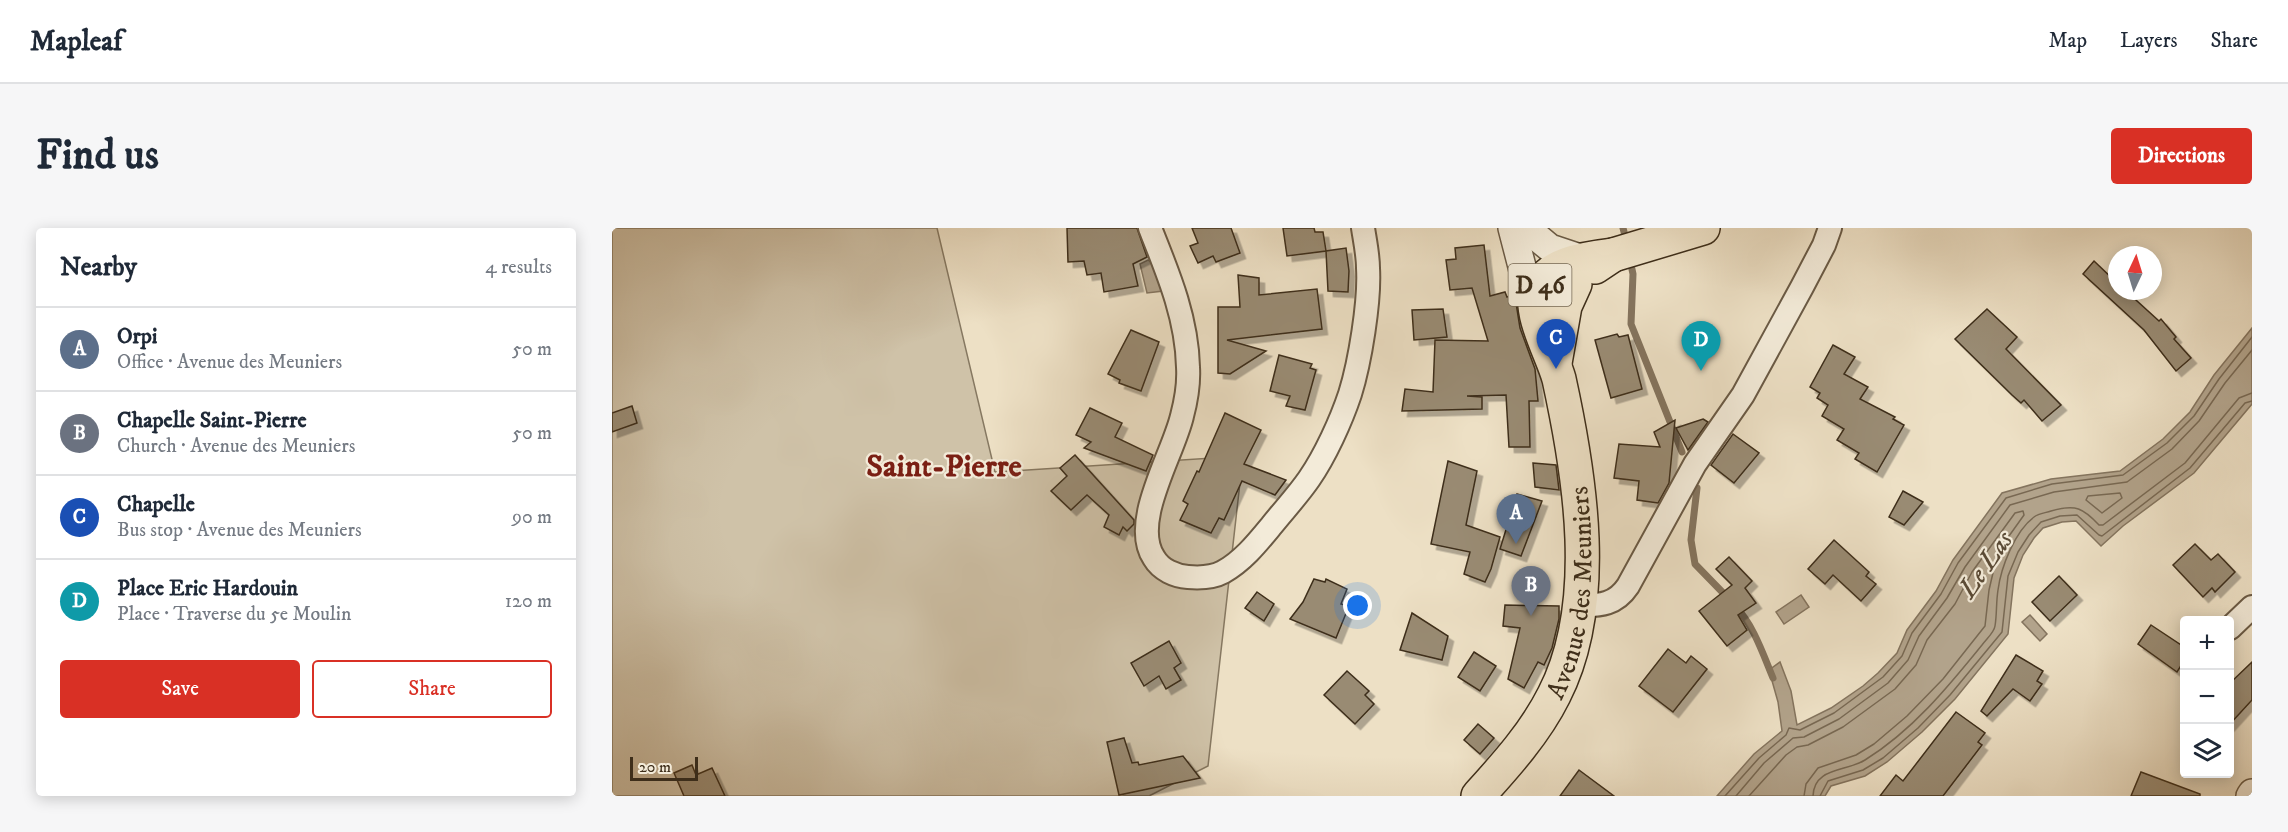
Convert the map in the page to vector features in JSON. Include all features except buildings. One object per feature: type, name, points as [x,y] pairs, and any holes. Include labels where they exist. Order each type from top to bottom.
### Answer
[{"type":"main road","name":"D 46","points":[[1556,282],[1584,274],[1613,255],[1703,228]]},
{"type":"main road","name":"Avenue des Meuniers","points":[[1478,796],[1511,759],[1554,695],[1568,663],[1577,626],[1580,605],[1580,506],[1571,432],[1556,353],[1536,311],[1556,282]]},
{"type":"street","points":[[1150,228],[1171,279],[1180,313],[1188,368],[1182,417],[1148,512],[1146,537],[1154,559],[1161,566],[1171,573],[1195,578],[1210,577],[1224,572],[1251,550],[1309,480],[1333,433],[1350,394],[1359,355],[1368,269],[1363,228]]},
{"type":"street","points":[[1512,228],[1526,282],[1556,282]]},
{"type":"street","points":[[1525,228],[1550,248],[1556,282]]},
{"type":"street","points":[[1525,228],[1556,282]]},
{"type":"street","points":[[1580,605],[1611,602],[1624,592],[1695,464],[1736,407],[1816,261],[1830,228]]},
{"type":"street","points":[[2234,624],[2252,607]]},
{"type":"shaded area","points":[[612,228],[937,228],[995,472],[1243,456],[1208,766],[1149,796],[612,796]]},
{"type":"water","points":[[1148,260],[1155,264],[1163,291],[1147,293],[1140,264]]},
{"type":"water","name":"Le Las","points":[[2252,328],[2252,404],[2194,473],[2123,526],[2101,546],[2076,521],[2062,522],[2043,528],[2023,555],[2014,578],[2008,634],[1955,699],[1922,732],[1887,762],[1865,776],[1831,786],[1825,796],[1717,796],[1754,754],[1782,731],[1778,702],[1769,670],[1780,662],[1791,691],[1797,725],[1831,708],[1863,686],[1897,653],[1907,630],[1936,591],[1953,560],[2002,493],[2051,479],[2120,471],[2163,439],[2190,412],[2214,375]]},
{"type":"water","points":[[1801,595],[1809,607],[1784,624],[1776,612]]},
{"type":"water","points":[[2030,615],[2047,634],[2040,641],[2022,622]]},
{"type":"waterway","points":[[1623,228],[1627,243]]},
{"type":"waterway","points":[[1630,260],[1633,274],[1631,324],[1682,452]]},
{"type":"waterway","points":[[1697,488],[1691,540],[1695,564],[1728,598]]},
{"type":"waterway","points":[[1735,606],[1752,630],[1773,678]]},
{"type":"place","name":"Chapelle","points":[[1556,369]]},
{"type":"place","name":"Place Eric Hardouin","points":[[1701,371]]},
{"type":"place","name":"Orpi","points":[[1516,544]]},
{"type":"place","name":"Chapelle Saint-Pierre","points":[[1531,616]]},
{"type":"district","name":"Saint-Pierre","points":[[944,465]]}]
